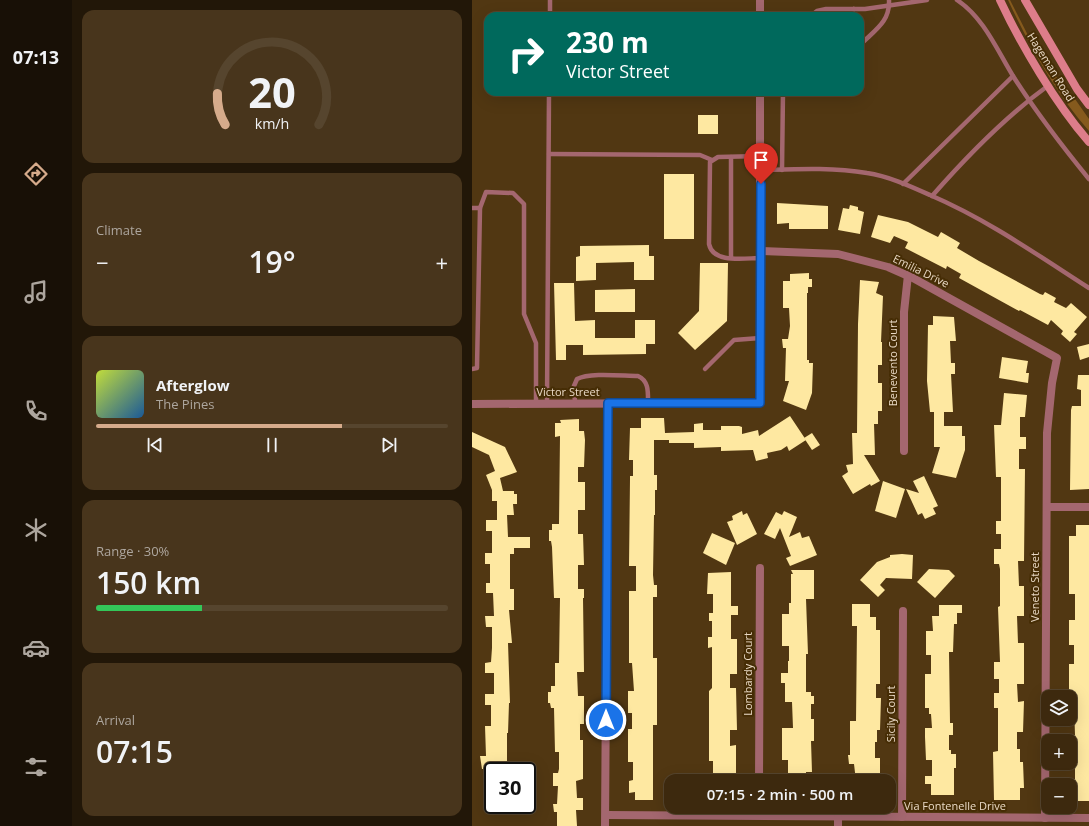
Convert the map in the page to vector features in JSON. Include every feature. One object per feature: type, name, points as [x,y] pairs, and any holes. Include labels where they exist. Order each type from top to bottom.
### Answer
[{"type":"main road","name":"Hageman Road","points":[[1000,0],[1013,27],[1049,85],[1089,142]]},
{"type":"main road","name":"Hageman Road","points":[[1026,0],[1077,89],[1089,105]]},
{"type":"street","points":[[760,0],[760,12]]},
{"type":"street","points":[[760,96],[760,338]]},
{"type":"street","name":"Emilia Drive","points":[[761,255],[838,254],[863,259],[908,275],[1057,358]]},
{"type":"street","name":"Benevento Court","points":[[904,451],[904,312],[908,275]]},
{"type":"street","name":"Victor Street","points":[[472,404],[760,403],[760,338]]},
{"type":"street","name":"Veneto Street","points":[[1045,818],[1049,407],[1057,358]]},
{"type":"street","points":[[606,826],[608,403]]},
{"type":"street","points":[[1047,507],[1089,507]]},
{"type":"street","name":"Lombardy Court","points":[[759,774],[760,568]]},
{"type":"street","name":"Sicily Court","points":[[902,817],[903,611]]},
{"type":"street","name":"Via Fontenelle Drive","points":[[606,815],[1089,818]]},
{"type":"street","points":[[838,816],[838,826]]},
{"type":"lane","points":[[550,0],[550,12]]},
{"type":"lane","points":[[816,12],[826,9],[854,9],[889,3],[927,0]]},
{"type":"lane","points":[[957,0],[981,23],[1013,76],[1051,132],[1089,180]]},
{"type":"lane","points":[[864,41],[885,21],[888,15],[889,3]]},
{"type":"lane","points":[[903,184],[1013,76]]},
{"type":"lane","points":[[932,196],[955,170],[1029,99],[1049,85]]},
{"type":"lane","points":[[547,404],[549,96]]},
{"type":"lane","points":[[782,170],[783,96]]},
{"type":"lane","points":[[549,154],[700,155],[712,160]]},
{"type":"lane","points":[[731,156],[731,257]]},
{"type":"lane","points":[[761,156],[718,157],[712,160],[710,165],[709,244],[711,251],[716,256],[731,257],[761,255]]},
{"type":"lane","points":[[761,170],[816,169],[867,173],[903,184],[960,208],[1021,242],[1089,288]]},
{"type":"lane","points":[[472,368],[477,368],[480,208],[486,192],[513,193],[524,204],[524,314],[536,343],[536,404]]},
{"type":"lane","points":[[472,208],[480,208]]},
{"type":"lane","points":[[705,369],[734,340],[760,338]]},
{"type":"lane","points":[[575,403],[574,386],[577,379],[582,377],[601,376],[638,376],[647,386],[648,403]]},
{"type":"shaded area","points":[[1008,0],[1010,0],[1041,61],[1068,89],[1089,119],[1089,131],[1054,85],[1025,35]]},
{"type":"building","points":[[698,115],[718,115],[718,134],[698,134]]},
{"type":"building","points":[[664,174],[694,174],[694,239],[664,239]]},
{"type":"building","points":[[777,203],[828,206],[828,229],[789,229],[789,223],[777,224]]},
{"type":"building","points":[[850,205],[858,207],[858,210],[864,212],[860,234],[838,230],[843,208],[849,209]]},
{"type":"building","points":[[878,215],[908,222],[938,237],[941,232],[960,243],[957,248],[979,261],[1040,294],[1043,295],[1045,292],[1056,298],[1054,302],[1066,308],[1071,303],[1087,317],[1074,332],[1077,334],[1070,342],[1061,334],[1063,331],[1051,320],[1048,325],[1020,310],[1019,311],[959,278],[961,274],[947,266],[946,269],[905,248],[908,242],[894,236],[890,243],[871,237]]},
{"type":"building","points":[[649,245],[649,256],[654,256],[654,280],[634,280],[634,262],[596,263],[596,280],[576,281],[576,257],[580,256],[580,246]]},
{"type":"building","points":[[700,263],[728,263],[727,321],[695,350],[678,333],[699,311]]},
{"type":"building","points":[[809,273],[809,279],[812,279],[812,287],[808,287],[807,293],[807,360],[809,360],[809,363],[813,363],[812,393],[806,410],[783,401],[789,381],[785,381],[786,348],[783,348],[782,339],[788,339],[790,326],[789,308],[783,308],[783,281],[790,281],[790,274]]},
{"type":"building","points":[[860,280],[879,282],[876,293],[883,296],[881,342],[882,365],[878,365],[878,383],[882,383],[882,411],[878,411],[878,424],[874,424],[875,455],[864,455],[880,481],[871,486],[870,484],[853,494],[842,476],[848,472],[846,465],[853,464],[852,433],[857,433]]},
{"type":"building","points":[[554,283],[574,283],[575,321],[595,320],[595,338],[635,338],[635,320],[655,320],[655,344],[646,344],[646,354],[583,355],[583,345],[566,345],[566,360],[556,360]]},
{"type":"building","points":[[635,289],[635,312],[595,312],[595,290]]},
{"type":"building","points":[[933,316],[954,317],[956,341],[950,341],[951,363],[955,363],[955,374],[951,374],[953,412],[944,412],[944,426],[962,426],[962,436],[965,436],[965,450],[956,478],[932,473],[940,447],[934,447],[934,412],[930,412],[927,381],[928,325],[933,325]]},
{"type":"building","points":[[1089,344],[1089,357],[1080,360],[1077,347]]},
{"type":"building","points":[[1002,357],[1028,361],[1026,373],[1029,373],[1028,383],[999,378]]},
{"type":"building","points":[[1078,375],[1089,375],[1089,489],[1070,490],[1071,410],[1072,406],[1081,406],[1081,390],[1077,389]]},
{"type":"building","points":[[1004,393],[1027,395],[1025,417],[1020,417],[1020,437],[1026,437],[1026,449],[1019,449],[1019,469],[1025,469],[1024,561],[1018,561],[1019,586],[1024,586],[1024,616],[1017,616],[1018,643],[1024,643],[1024,684],[1017,684],[1018,702],[1024,701],[1023,732],[1017,732],[1017,749],[1020,749],[1020,762],[1023,762],[1024,788],[1020,788],[1020,800],[994,800],[993,752],[998,751],[998,708],[994,708],[994,693],[999,693],[999,679],[994,679],[994,662],[1000,662],[998,607],[1000,606],[1000,569],[999,564],[994,564],[994,549],[1001,549],[1001,534],[996,534],[996,521],[1001,521],[1001,477],[996,477],[994,425],[1001,425]]},
{"type":"building","points":[[790,416],[806,440],[789,451],[787,446],[781,450],[767,453],[768,458],[756,461],[753,450],[721,451],[721,447],[694,448],[694,443],[669,443],[669,440],[654,440],[654,475],[657,475],[657,490],[655,490],[653,575],[654,585],[657,585],[657,597],[653,597],[653,658],[657,658],[657,725],[653,725],[653,800],[635,800],[635,792],[629,793],[629,781],[633,780],[633,762],[628,762],[628,729],[632,729],[632,713],[628,713],[628,691],[634,691],[632,663],[629,663],[629,591],[636,591],[636,566],[629,566],[630,476],[633,476],[633,460],[629,460],[630,428],[641,428],[641,418],[664,418],[665,433],[694,432],[694,424],[703,423],[703,430],[721,430],[721,426],[739,426],[742,427],[742,434],[758,430],[759,436]]},
{"type":"building","points":[[579,419],[579,431],[584,431],[585,440],[584,467],[578,467],[578,482],[585,482],[585,510],[578,510],[578,534],[583,534],[584,565],[578,565],[578,589],[584,589],[584,672],[577,672],[578,696],[584,696],[584,724],[580,724],[580,740],[583,740],[583,779],[576,781],[577,798],[583,798],[583,810],[576,810],[577,826],[557,826],[557,812],[554,812],[553,804],[557,804],[558,786],[553,786],[553,773],[558,773],[559,752],[555,752],[554,708],[551,708],[550,703],[548,703],[548,692],[551,692],[551,686],[555,686],[555,663],[559,663],[560,598],[554,598],[552,547],[551,541],[549,541],[549,530],[552,530],[552,524],[559,524],[560,436],[555,437],[555,423],[561,423],[560,420]]},
{"type":"building","points":[[472,432],[505,447],[517,472],[500,478],[503,491],[514,491],[514,494],[517,494],[517,504],[513,504],[514,515],[507,515],[508,537],[530,537],[530,548],[514,548],[514,554],[510,554],[510,589],[514,589],[514,610],[509,610],[512,643],[508,643],[510,703],[507,733],[507,762],[484,762],[484,769],[482,769],[480,756],[486,756],[485,726],[491,726],[491,705],[485,705],[485,694],[494,694],[494,673],[485,673],[485,663],[491,662],[492,627],[486,627],[485,616],[494,616],[493,593],[486,593],[486,583],[490,583],[490,564],[485,564],[485,553],[492,553],[492,531],[486,531],[486,520],[497,520],[497,501],[492,501],[492,490],[486,475],[495,471],[489,455],[472,447]]},
{"type":"building","points":[[812,433],[820,445],[812,450],[804,438]]},
{"type":"building","points":[[924,476],[938,506],[933,508],[936,514],[925,519],[922,513],[918,515],[906,489],[919,493],[913,481]]},
{"type":"building","points":[[883,481],[905,489],[896,518],[875,511]]},
{"type":"building","points":[[742,511],[743,515],[747,513],[757,534],[737,545],[727,522],[733,520],[732,516]]},
{"type":"building","points":[[784,511],[797,517],[789,537],[800,532],[802,538],[809,536],[817,555],[790,566],[786,558],[791,556],[780,528],[775,539],[764,534],[776,512],[782,515]]},
{"type":"building","points":[[1076,525],[1089,525],[1089,801],[1077,801],[1077,778],[1075,778],[1075,770],[1077,770],[1077,734],[1075,734],[1075,726],[1077,726],[1077,690],[1069,690],[1069,664],[1074,664],[1074,645],[1069,645],[1069,620],[1075,620],[1075,594],[1069,594],[1069,536],[1076,536]]},
{"type":"building","points":[[712,533],[735,543],[726,565],[703,553]]},
{"type":"building","points":[[890,555],[913,555],[912,579],[886,578],[880,585],[885,590],[878,597],[860,580],[877,562],[890,557]]},
{"type":"building","points":[[929,569],[949,570],[955,576],[935,598],[917,582]]},
{"type":"building","points":[[791,570],[814,570],[814,599],[806,599],[808,654],[806,654],[806,692],[811,692],[811,696],[814,696],[814,704],[811,704],[811,719],[814,719],[814,741],[811,741],[812,772],[806,772],[806,774],[788,774],[788,760],[782,760],[782,728],[793,728],[792,702],[785,702],[785,683],[781,683],[781,673],[788,673],[789,646],[782,646],[782,614],[789,614],[789,603],[791,603],[791,574],[793,574]]},
{"type":"building","points":[[731,572],[731,606],[738,606],[738,615],[731,615],[731,639],[737,639],[737,674],[730,674],[730,688],[736,688],[737,730],[730,730],[730,746],[736,745],[736,774],[713,774],[713,761],[709,761],[709,691],[712,688],[712,647],[708,648],[708,637],[712,637],[712,621],[709,621],[709,613],[713,613],[713,594],[707,594],[708,573]]},
{"type":"building","points":[[852,604],[870,604],[870,617],[876,617],[876,630],[880,630],[880,684],[876,684],[876,698],[881,698],[880,730],[877,730],[875,758],[880,758],[880,774],[855,774],[854,764],[849,764],[848,755],[850,755],[850,721],[856,721],[857,626],[852,626]]},
{"type":"building","points":[[939,605],[962,605],[962,613],[957,613],[957,624],[954,624],[953,652],[949,652],[950,723],[953,723],[953,735],[949,735],[949,750],[951,750],[951,754],[956,754],[956,768],[954,768],[954,795],[931,795],[931,784],[925,784],[925,776],[932,776],[932,760],[926,760],[925,737],[925,728],[932,728],[929,708],[925,708],[925,674],[931,674],[931,655],[926,655],[926,631],[933,631],[932,616],[939,616]]},
{"type":"route","points":[[606,720],[608,403],[760,403],[761,184]]}]
